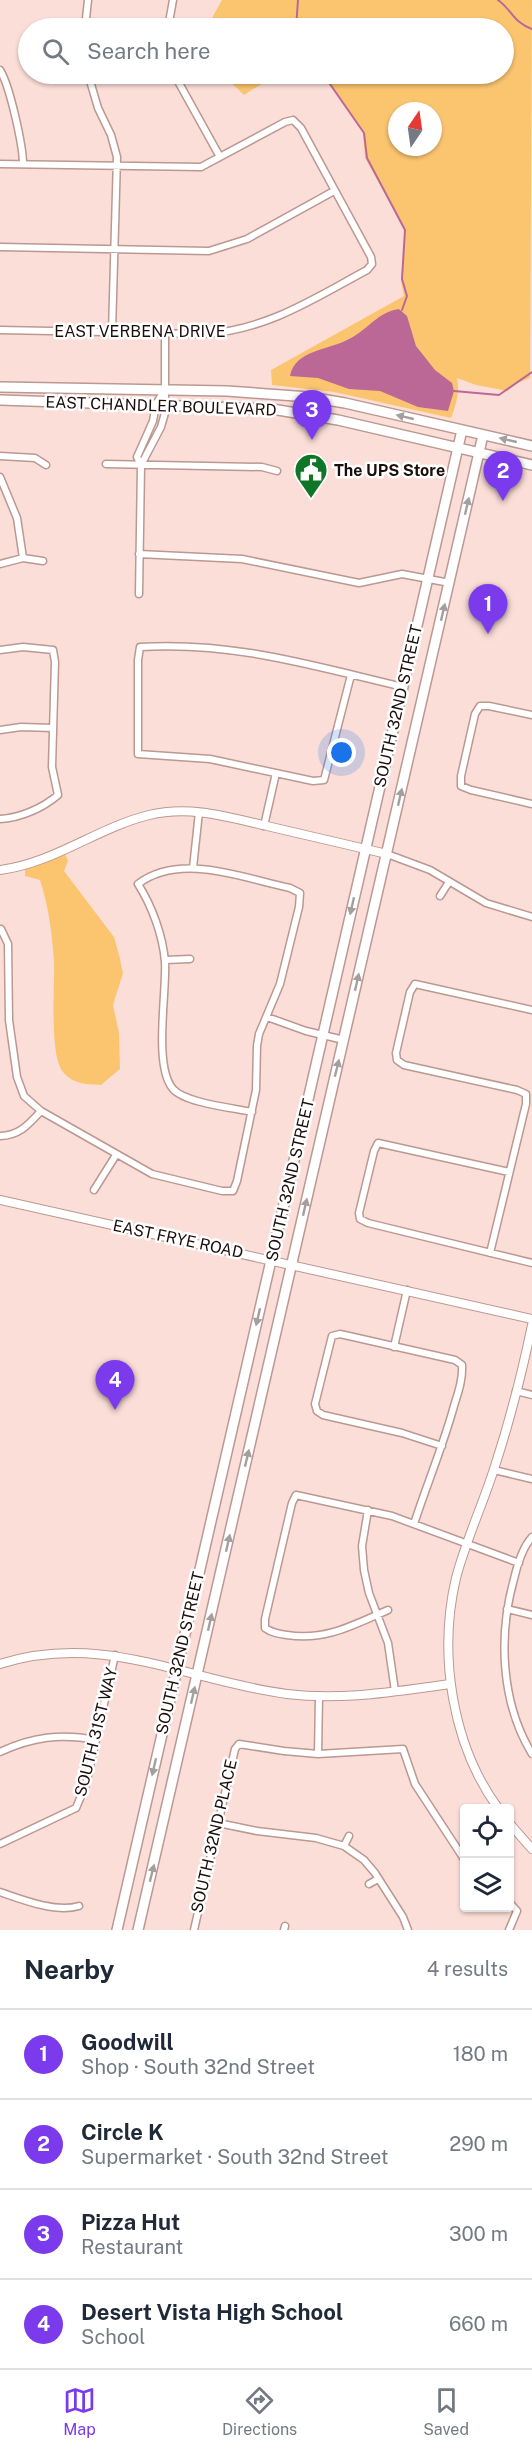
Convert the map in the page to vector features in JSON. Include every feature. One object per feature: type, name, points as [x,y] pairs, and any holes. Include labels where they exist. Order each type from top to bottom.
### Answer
[{"type":"main road","name":"EAST CHANDLER BOULEVARD","points":[[0,387],[238,391],[309,397],[345,403],[532,446]]},
{"type":"main road","name":"EAST CHANDLER BOULEVARD","points":[[0,400],[161,404],[291,411],[532,465]]},
{"type":"main road","name":"SOUTH 32ND STREET","points":[[117,1930],[462,430]]},
{"type":"main road","name":"SOUTH 32ND STREET","points":[[138,1930],[483,435]]},
{"type":"street","points":[[86,18],[88,0]]},
{"type":"street","points":[[170,18],[173,0]]},
{"type":"street","points":[[0,70],[6,83],[22,144],[23,164]]},
{"type":"street","points":[[91,84],[98,108],[116,148],[112,332]]},
{"type":"street","points":[[180,84],[220,157]]},
{"type":"street","points":[[0,164],[193,168],[207,164],[285,122],[293,120],[301,128],[334,191],[255,235],[221,249],[197,252],[0,247]]},
{"type":"street","name":"EAST VERBENA DRIVE","points":[[0,330],[217,333],[263,324],[367,270],[372,264],[371,257],[334,191]]},
{"type":"street","points":[[141,465],[137,457],[161,404],[164,391],[165,333]]},
{"type":"street","points":[[139,594],[141,465],[164,419],[161,404]]},
{"type":"street","points":[[146,436],[154,440]]},
{"type":"street","points":[[0,456],[35,458],[46,465]]},
{"type":"street","points":[[106,464],[262,467],[277,471]]},
{"type":"street","points":[[0,477],[17,518],[23,558]]},
{"type":"street","points":[[139,554],[227,557],[359,583],[402,574],[450,583]]},
{"type":"street","points":[[0,564],[23,558],[43,561]]},
{"type":"street","points":[[0,650],[23,647],[53,650],[55,662],[52,767],[58,795],[22,815],[0,819]]},
{"type":"street","points":[[351,675],[324,780],[313,782],[210,759],[138,754],[140,647],[242,650],[351,675],[403,687]]},
{"type":"street","points":[[532,716],[480,706],[475,714],[461,776],[461,786],[471,790],[532,804]]},
{"type":"street","points":[[0,730],[21,727],[53,728]]},
{"type":"street","points":[[264,826],[276,773]]},
{"type":"street","points":[[0,870],[35,864],[133,820],[165,812],[199,812],[366,849],[413,862],[486,903],[532,917]]},
{"type":"street","points":[[194,868],[199,812]]},
{"type":"street","points":[[1,929],[8,944],[9,1020],[20,1086],[24,1096],[41,1111],[159,1177],[222,1191],[233,1191],[252,1112],[256,1090],[257,1046],[280,984],[299,907],[300,893],[290,888],[194,868],[172,869],[151,874],[138,884],[146,895],[161,939],[165,960],[161,1029],[166,1074],[173,1090],[191,1099],[252,1112]]},
{"type":"street","points":[[440,896],[448,882]]},
{"type":"street","points":[[165,960],[190,959]]},
{"type":"street","points":[[490,1253],[526,1104],[526,1094],[517,1090],[404,1065],[397,1060],[396,1053],[410,992],[415,984],[532,1010]]},
{"type":"street","points":[[267,1017],[344,1040]]},
{"type":"street","points":[[0,1021],[9,1020]]},
{"type":"street","points":[[0,1136],[24,1130],[41,1111]]},
{"type":"street","points":[[509,1172],[378,1143],[374,1150],[358,1213],[360,1219],[532,1263]]},
{"type":"street","points":[[94,1190],[116,1155]]},
{"type":"street","name":"EAST FRYE ROAD","points":[[0,1200],[532,1319]]},
{"type":"street","points":[[394,1347],[407,1290]]},
{"type":"street","points":[[495,1804],[479,1777],[457,1715],[448,1648],[450,1616],[456,1579],[494,1470],[532,1326]]},
{"type":"street","points":[[414,1524],[442,1446],[455,1402],[462,1365],[455,1360],[340,1334],[332,1336],[315,1404],[316,1411],[323,1416],[402,1433],[442,1446]]},
{"type":"street","points":[[516,1391],[532,1395]]},
{"type":"street","points":[[494,1470],[532,1479]]},
{"type":"street","points":[[388,1610],[333,1632],[310,1638],[271,1633],[265,1628],[265,1619],[292,1503],[296,1496],[368,1510],[414,1524],[519,1563]]},
{"type":"street","points":[[368,1510],[363,1534],[362,1558],[366,1581],[388,1643],[395,1691]]},
{"type":"street","points":[[532,1537],[519,1563],[507,1609],[504,1634],[506,1675],[515,1716],[532,1754]]},
{"type":"street","points":[[507,1609],[532,1615]]},
{"type":"street","points":[[0,1664],[28,1656],[76,1651],[115,1655],[284,1694],[319,1696],[345,1697],[452,1684]]},
{"type":"street","name":"SOUTH 31ST WAY","points":[[0,1844],[76,1808],[86,1784],[115,1655]]},
{"type":"street","points":[[319,1696],[318,1754],[403,1749],[415,1784],[464,1858]]},
{"type":"street","points":[[0,1752],[21,1742],[46,1737],[73,1736],[96,1740]]},
{"type":"street","name":"SOUTH 32ND PLACE","points":[[194,1930],[235,1749],[239,1744],[284,1752],[318,1754]]},
{"type":"street","points":[[218,1822],[257,1831],[316,1838],[344,1846],[364,1860],[403,1917],[408,1930]]},
{"type":"street","points":[[514,1829],[532,1849]]},
{"type":"street","points":[[344,1846],[349,1836]]},
{"type":"street","points":[[369,1884],[378,1879]]},
{"type":"street","points":[[0,1892],[57,1908],[69,1910],[79,1906]]},
{"type":"street","points":[[509,1930],[518,1911],[514,1907]]},
{"type":"shaded area","points":[[222,0],[532,0],[530,378],[512,385],[508,391],[476,385],[457,378],[458,394],[451,418],[334,392],[272,385],[271,370],[404,296],[401,281],[405,229],[365,158],[363,132],[330,84],[514,84],[514,18],[213,18]]},
{"type":"shaded area","points":[[232,84],[261,84],[244,95]]},
{"type":"shaded area","points":[[399,309],[407,316],[416,346],[435,370],[452,383],[454,391],[448,411],[418,407],[380,391],[349,389],[318,378],[290,376],[293,367],[306,355],[343,342],[379,317]]},
{"type":"shaded area","points":[[64,851],[68,861],[64,871],[114,937],[123,973],[113,1005],[119,1033],[120,1069],[101,1085],[81,1083],[72,1079],[63,1072],[59,1063],[54,1036],[54,962],[48,911],[40,880],[25,876],[25,866]]},
{"type":"waterway","points":[[297,18],[298,0]]},
{"type":"waterway","points":[[498,0],[517,20],[532,29]]},
{"type":"waterway","points":[[330,84],[364,133],[367,158],[405,230],[402,279],[407,296],[402,310]]},
{"type":"waterway","points":[[454,391],[499,395],[532,372]]},
{"type":"place","name":"Pizza Hut","points":[[312,440]]},
{"type":"place","name":"The UPS Store","points":[[311,499]]},
{"type":"place","name":"Circle K","points":[[503,501]]},
{"type":"place","name":"Goodwill","points":[[488,634]]},
{"type":"place","name":"Desert Vista High School","points":[[115,1410]]}]
